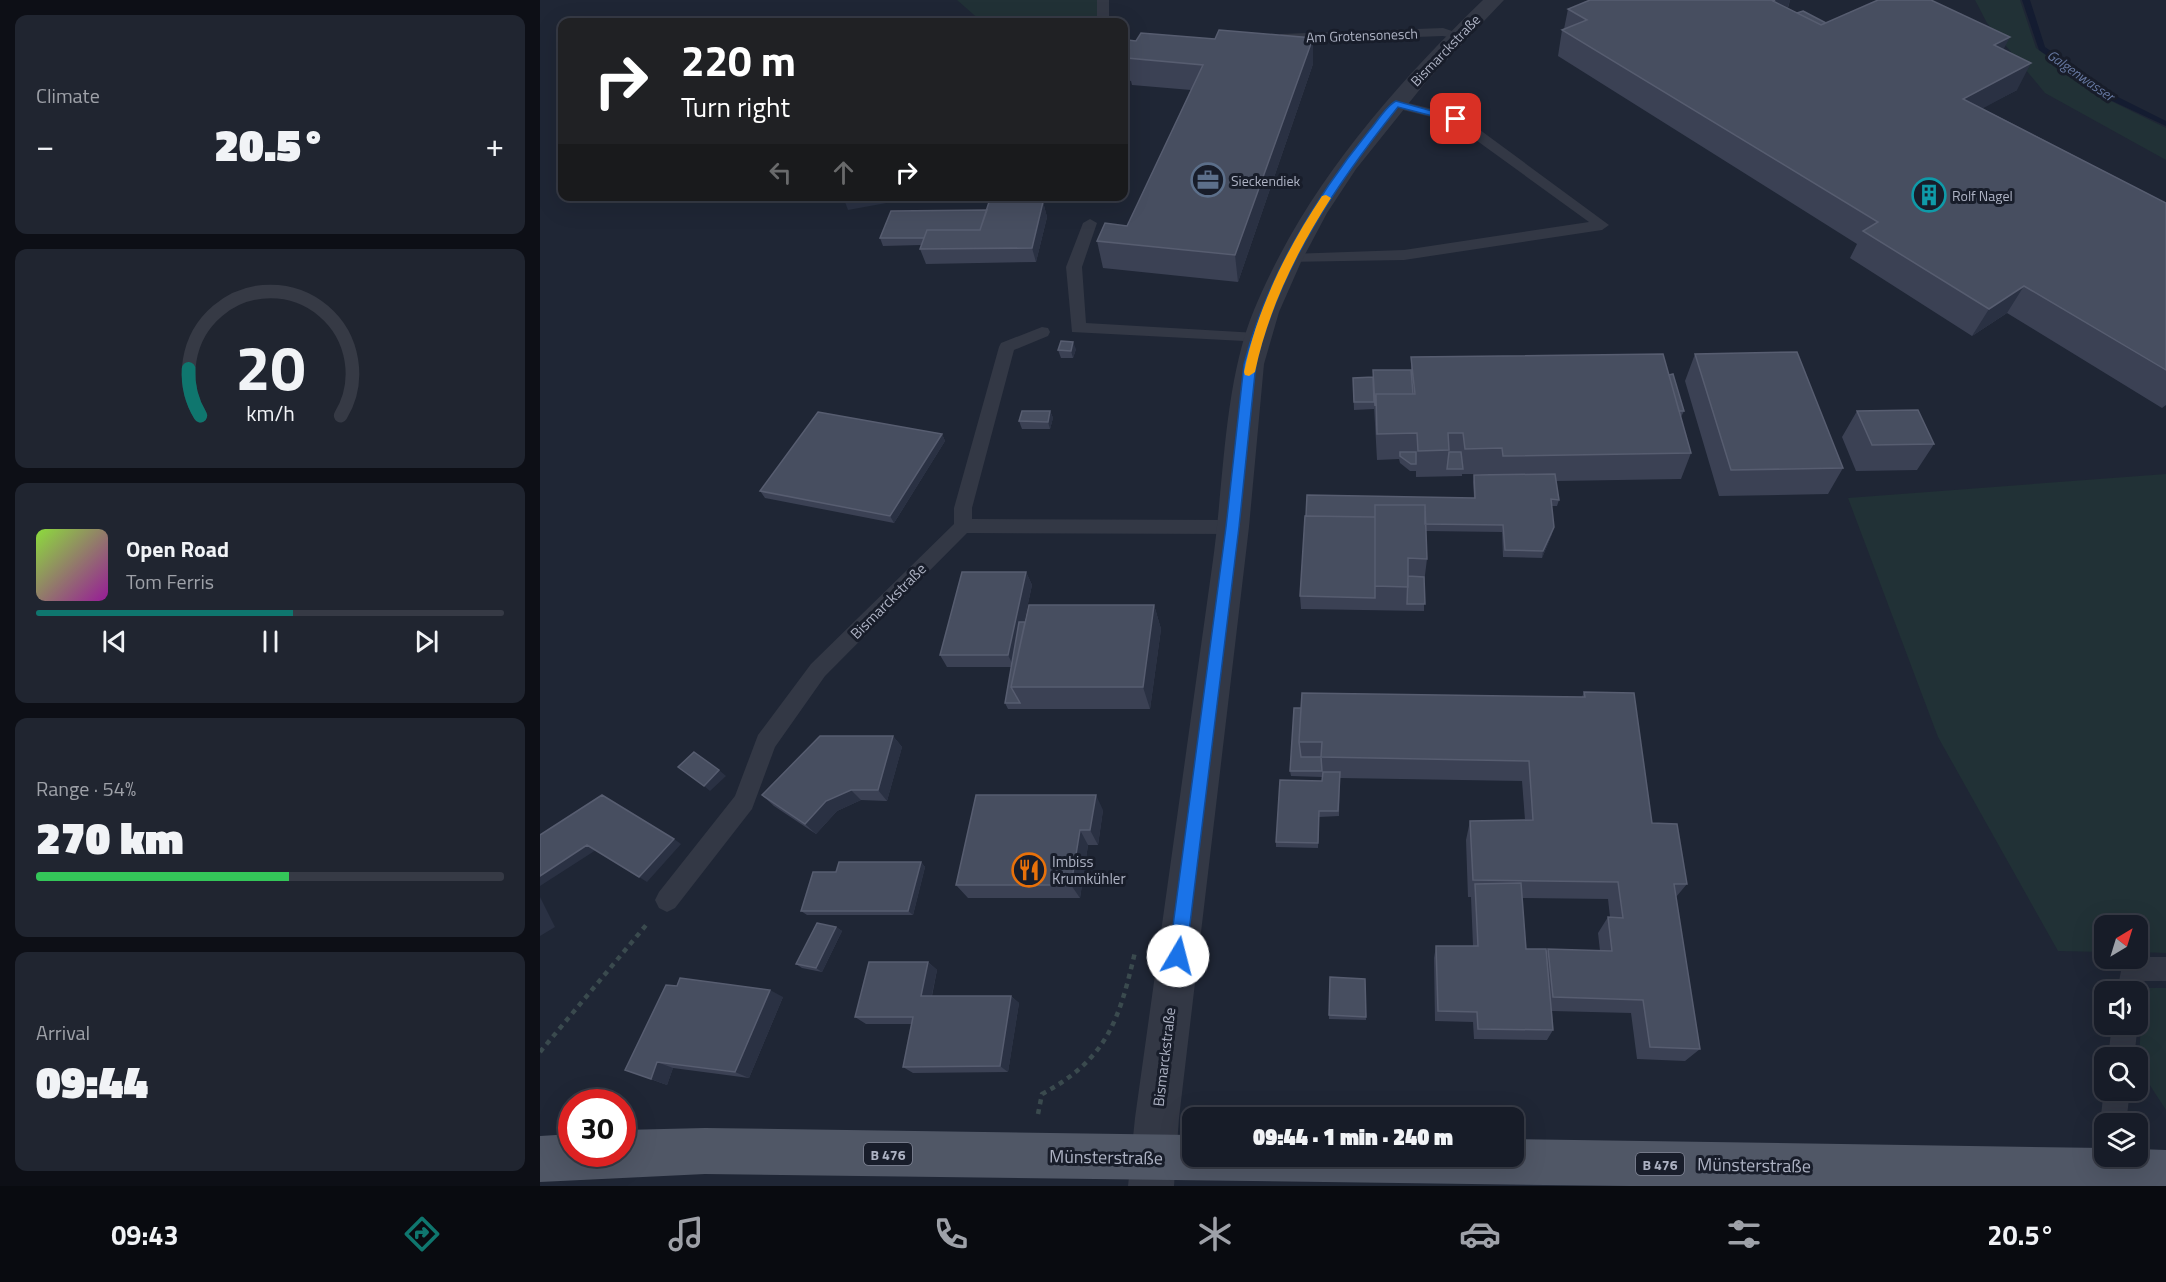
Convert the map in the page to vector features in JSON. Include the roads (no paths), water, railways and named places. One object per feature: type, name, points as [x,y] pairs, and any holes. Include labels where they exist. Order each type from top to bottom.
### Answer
[{"type":"main road","name":"Münsterstraße","points":[[636,1153],[705,1151],[1029,1156],[1152,1172],[2094,1166]]},
{"type":"main road","name":"Münsterstraße","points":[[540,1159],[558,1158]]},
{"type":"main road","name":"Münsterstraße","points":[[2132,1167],[2166,1173]]},
{"type":"street","name":"Bismarckstraße","points":[[1152,1172],[1233,527],[1250,364],[1257,338],[1290,259],[1328,195],[1396,104],[1458,35],[1494,0]]},
{"type":"lane","points":[[1103,0],[1103,18]]},
{"type":"lane","name":"Am Grotensonesch","points":[[1270,39],[1443,32],[1458,35]]},
{"type":"lane","points":[[1290,259],[1404,255],[1602,225],[1456,119],[1396,104]]},
{"type":"lane","points":[[1090,223],[1074,267],[1078,328],[1257,338]]},
{"type":"lane","points":[[1042,332],[1007,347],[963,508],[963,526],[1233,527]]},
{"type":"lane","name":"Bismarckstraße","points":[[667,900],[744,802],[766,742],[818,670],[963,526]]},
{"type":"lane","points":[[2131,981],[2133,969],[2166,969]]},
{"type":"waterway","name":"Galgenwasser","points":[[2026,0],[2042,48],[2111,97],[2166,124]]},
{"type":"place","name":"Sieckendiek","points":[[1208,180]]},
{"type":"place","name":"Rolf Nagel","points":[[1929,195]]},
{"type":"place","name":"Imbiss Krumkühler","points":[[1029,870]]}]
